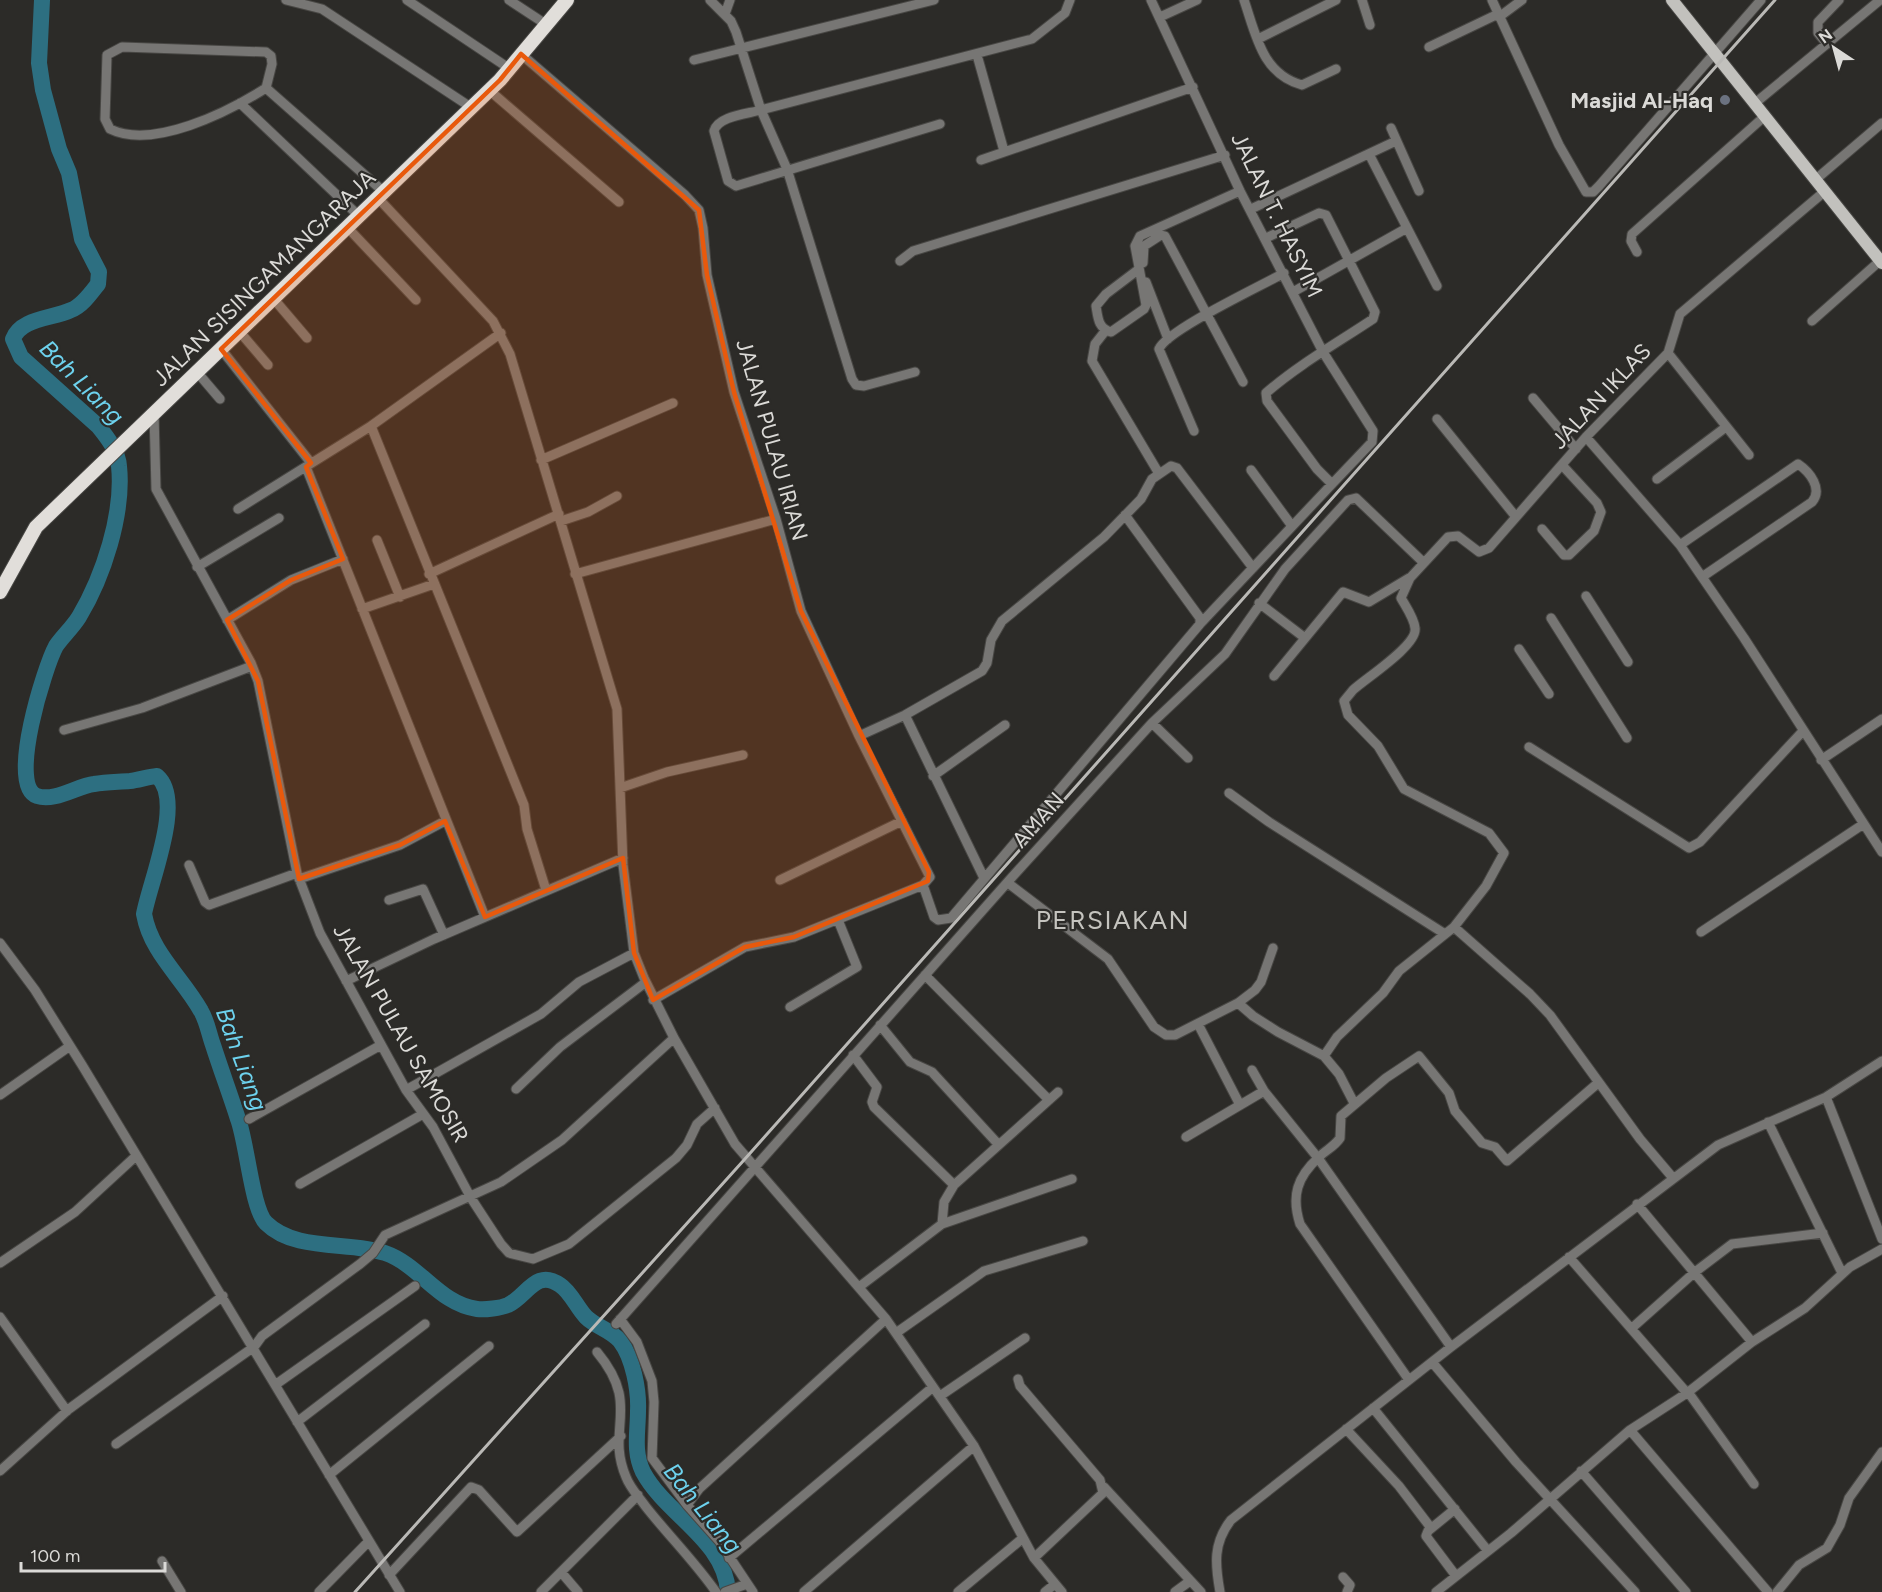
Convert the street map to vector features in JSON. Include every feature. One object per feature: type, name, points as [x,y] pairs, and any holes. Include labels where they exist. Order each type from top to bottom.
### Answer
[{"type":"highway","name":"JALAN SISINGAMANGARAJA","points":[[0,592],[36,527],[472,108],[510,69],[567,0]]},
{"type":"main road","points":[[1672,0],[1881,261]]},
{"type":"street","points":[[286,0],[322,9],[472,108]]},
{"type":"street","points":[[407,0],[510,69]]},
{"type":"street","points":[[509,0],[547,25]]},
{"type":"street","points":[[710,0],[725,14],[736,32],[761,110],[787,169],[852,379],[856,385],[864,386],[915,372]]},
{"type":"street","points":[[725,14],[730,0]]},
{"type":"street","points":[[694,60],[934,0]]},
{"type":"street","points":[[940,124],[736,186],[728,182],[714,131],[716,125],[830,90],[977,55],[1032,39],[1065,13],[1070,0]]},
{"type":"street","name":"JALAN T. HASYIM","points":[[1151,0],[1240,191],[1323,352],[1373,431],[1372,442],[1347,471],[1332,484]]},
{"type":"street","points":[[1160,17],[1197,0]]},
{"type":"street","points":[[1244,0],[1267,62],[1283,79],[1302,85],[1336,69]]},
{"type":"street","points":[[1258,39],[1336,0]]},
{"type":"street","points":[[1362,0],[1370,25]]},
{"type":"street","points":[[1492,0],[1559,144],[1586,192],[1593,192],[1599,186],[1761,0]]},
{"type":"street","points":[[1429,47],[1498,15],[1522,0]]},
{"type":"street","points":[[1827,44],[1818,33],[1818,22],[1839,0]]},
{"type":"street","points":[[1754,104],[1880,0]]},
{"type":"street","points":[[122,46],[266,52],[271,56],[272,64],[266,88],[240,103],[156,135],[124,136],[110,129],[105,119],[107,55],[122,46]]},
{"type":"street","name":"JALAN PULAU IRIAN","points":[[521,54],[685,195],[699,210],[704,228],[707,275],[734,392],[776,519],[801,611],[859,736],[929,872],[930,877],[923,885]]},
{"type":"street","points":[[977,55],[1004,152]]},
{"type":"street","points":[[981,160],[1193,87]]},
{"type":"street","points":[[266,88],[381,195],[501,333],[510,354],[617,709],[623,858],[634,953],[653,999],[735,1144],[886,1319],[974,1446],[1034,1558],[1058,1588],[1045,1592]]},
{"type":"street","points":[[489,90],[619,202]]},
{"type":"street","points":[[240,103],[359,216]]},
{"type":"street","points":[[1637,252],[1630,241],[1632,234],[1765,116]]},
{"type":"street","points":[[1815,180],[1882,123]]},
{"type":"street","points":[[1390,128],[1419,191]]},
{"type":"street","points":[[1251,209],[1396,141]]},
{"type":"street","points":[[1369,154],[1437,286]]},
{"type":"street","points":[[900,261],[913,251],[1225,155]]},
{"type":"street","points":[[1139,269],[1106,294],[1096,306],[1098,322],[1106,330],[1111,332],[1144,309],[1139,269],[1135,246],[1140,236],[1240,191]]},
{"type":"street","name":"JALAN IKLAS","points":[[1423,562],[1448,537],[1453,535],[1458,536],[1479,552],[1489,548],[1586,437],[1668,353],[1680,314],[1824,192]]},
{"type":"street","points":[[653,999],[745,947],[794,937],[923,885],[934,917],[944,921],[951,918],[1200,624],[1332,484],[1317,470],[1273,410],[1267,401],[1266,393],[1285,377],[1375,316],[1372,304],[1350,259],[1323,213],[1266,238]]},
{"type":"street","points":[[347,227],[416,300]]},
{"type":"street","points":[[1293,292],[1407,228]]},
{"type":"street","points":[[1168,339],[1153,303],[1142,258],[1143,246],[1161,235],[1165,236],[1243,382]]},
{"type":"street","points":[[1812,321],[1881,261]]},
{"type":"street","points":[[1194,431],[1159,349],[1168,339],[1208,314],[1284,273]]},
{"type":"street","points":[[273,298],[307,338]]},
{"type":"street","points":[[1106,330],[1095,344],[1092,361],[1158,472]]},
{"type":"street","points":[[239,331],[268,365]]},
{"type":"street","points":[[238,509],[371,426],[501,333]]},
{"type":"street","points":[[221,349],[308,465],[362,609],[484,917]]},
{"type":"street","points":[[1668,353],[1749,455]]},
{"type":"street","points":[[197,372],[220,399]]},
{"type":"street","points":[[1533,398],[1576,449]]},
{"type":"street","points":[[541,460],[673,403]]},
{"type":"street","name":"JALAN PULAU SAMOSIR","points":[[154,413],[156,489],[258,681],[298,876],[320,933],[406,1090],[433,1127],[471,1198],[501,1244],[509,1253],[533,1259],[569,1244],[676,1158],[687,1145],[697,1124],[715,1108]]},
{"type":"street","points":[[1437,419],[1516,517]]},
{"type":"street","points":[[371,426],[524,805],[527,829],[546,890]]},
{"type":"street","points":[[1657,479],[1726,427]]},
{"type":"street","points":[[1586,437],[1680,545],[1862,825],[1882,852]]},
{"type":"street","points":[[1680,545],[1798,464],[1810,476],[1817,490],[1817,496],[1812,502],[1702,578]]},
{"type":"street","points":[[859,736],[905,715],[982,670],[987,663],[991,640],[1002,621],[1104,537],[1141,499],[1158,472],[1171,465],[1177,468],[1253,568]]},
{"type":"street","points":[[1542,529],[1566,556],[1594,531],[1601,512],[1598,503],[1562,465]]},
{"type":"street","points":[[1251,470],[1292,526]]},
{"type":"street","points":[[429,574],[560,518],[588,512],[617,496]]},
{"type":"street","name":"AMAN","points":[[687,1505],[652,1458],[654,1402],[652,1381],[637,1342],[618,1322],[753,1166],[1152,723],[1224,654],[1285,568],[1348,500],[1356,498],[1423,562]]},
{"type":"street","points":[[1125,515],[1200,618],[1200,624]]},
{"type":"street","points":[[197,567],[279,518]]},
{"type":"street","points":[[575,574],[776,519]]},
{"type":"street","points":[[377,540],[399,597]]},
{"type":"street","points":[[227,620],[291,580],[343,559]]},
{"type":"street","points":[[1324,1056],[1337,1037],[1383,993],[1399,971],[1454,927],[1486,886],[1504,853],[1489,833],[1404,789],[1378,746],[1348,715],[1344,706],[1346,697],[1402,651],[1415,633],[1415,627],[1401,598],[1410,578],[1423,562]]},
{"type":"street","points":[[1274,676],[1343,592],[1369,602],[1410,578]]},
{"type":"street","points":[[362,609],[434,584]]},
{"type":"street","points":[[1586,596],[1628,662]]},
{"type":"street","points":[[1259,603],[1305,638]]},
{"type":"street","points":[[1551,618],[1627,738]]},
{"type":"street","points":[[1519,649],[1550,694]]},
{"type":"street","points":[[64,730],[142,708],[252,666]]},
{"type":"street","points":[[905,715],[984,878]]},
{"type":"street","points":[[1821,760],[1882,719]]},
{"type":"street","points":[[1152,723],[1188,758]]},
{"type":"street","points":[[933,776],[1005,724]]},
{"type":"street","points":[[1528,747],[1689,848],[1700,842],[1803,731]]},
{"type":"street","points":[[620,788],[667,772],[743,755]]},
{"type":"street","points":[[1228,793],[1284,832],[1445,934]]},
{"type":"street","points":[[189,866],[205,902],[209,905],[400,845],[445,821]]},
{"type":"street","points":[[780,880],[902,821]]},
{"type":"street","points":[[1701,932],[1862,825]]},
{"type":"street","points":[[346,981],[484,917],[623,858]]},
{"type":"street","points":[[1008,883],[1108,959],[1158,1031],[1175,1035],[1238,1003],[1255,990],[1261,982],[1273,948]]},
{"type":"street","points":[[389,900],[423,889],[444,935]]},
{"type":"street","points":[[790,1007],[857,967],[838,920]]},
{"type":"street","points":[[1454,927],[1543,1008],[1598,1083],[1673,1178]]},
{"type":"street","points":[[0,943],[35,990],[70,1046],[254,1347],[399,1592]]},
{"type":"street","points":[[406,1090],[541,1014],[579,982],[634,953]]},
{"type":"street","points":[[925,975],[1049,1100]]},
{"type":"street","points":[[516,1089],[560,1047],[646,982]]},
{"type":"street","points":[[1238,1003],[1278,1032],[1324,1056],[1339,1074],[1354,1103]]},
{"type":"street","points":[[1198,1024],[1240,1105]]},
{"type":"street","points":[[880,1025],[910,1062],[932,1072],[998,1144]]},
{"type":"street","points":[[116,1444],[254,1347],[262,1336],[373,1253],[385,1236],[471,1198],[501,1182],[562,1140],[674,1038]]},
{"type":"street","points":[[249,1119],[381,1045]]},
{"type":"street","points":[[0,1095],[70,1046]]},
{"type":"street","points":[[853,1055],[877,1087],[872,1102],[874,1107],[954,1185]]},
{"type":"street","points":[[1409,1380],[1300,1224],[1294,1197],[1297,1187],[1318,1158],[1340,1137],[1339,1119],[1354,1103],[1419,1056],[1449,1093],[1455,1111],[1482,1143],[1495,1147],[1507,1161],[1598,1083]]},
{"type":"street","points":[[1220,1592],[1214,1562],[1221,1534],[1231,1520],[1451,1347],[1637,1204],[1718,1145],[1826,1097],[1882,1062]]},
{"type":"street","points":[[1252,1070],[1264,1091],[1318,1158],[1451,1347]]},
{"type":"street","points":[[1186,1137],[1264,1091]]},
{"type":"street","points":[[942,1224],[944,1202],[954,1185],[1058,1092]]},
{"type":"street","points":[[1826,1097],[1882,1239]]},
{"type":"street","points":[[300,1184],[423,1114]]},
{"type":"street","points":[[1768,1122],[1842,1273]]},
{"type":"street","points":[[0,1263],[75,1212],[136,1156]]},
{"type":"street","points":[[858,1287],[942,1224],[1072,1179]]},
{"type":"street","points":[[1637,1204],[1752,1342]]},
{"type":"street","points":[[1632,1328],[1695,1272],[1732,1244],[1823,1233]]},
{"type":"street","points":[[896,1333],[984,1271],[1083,1241]]},
{"type":"street","points":[[1436,1592],[1488,1551],[1630,1430],[1687,1393],[1752,1342],[1819,1298],[1842,1273],[1882,1249]]},
{"type":"street","points":[[1569,1257],[1687,1393],[1754,1484]]},
{"type":"street","points":[[275,1385],[415,1286]]},
{"type":"street","points":[[0,1471],[67,1411],[223,1296]]},
{"type":"street","points":[[0,1317],[67,1411]]},
{"type":"street","points":[[725,1592],[747,1587],[719,1541],[687,1505],[699,1489],[886,1319]]},
{"type":"street","points":[[297,1422],[425,1324]]},
{"type":"street","points":[[939,1396],[1025,1338]]},
{"type":"street","points":[[329,1475],[489,1346]]},
{"type":"street","points":[[597,1352],[613,1371],[620,1388],[623,1407],[621,1436],[625,1476],[716,1592]]},
{"type":"street","points":[[1432,1362],[1516,1462],[1551,1497],[1635,1592]]},
{"type":"street","points":[[1018,1379],[1020,1386],[1100,1479],[1104,1487],[1201,1592]]},
{"type":"street","points":[[729,1558],[933,1387]]},
{"type":"street","points":[[1373,1408],[1488,1551]]},
{"type":"street","points":[[1346,1429],[1399,1486],[1431,1528]]},
{"type":"street","points":[[1630,1430],[1768,1592]]},
{"type":"street","points":[[389,1575],[471,1487],[479,1490],[513,1530],[519,1531],[621,1436]]},
{"type":"street","points":[[804,1592],[974,1446]]},
{"type":"street","points":[[1777,1592],[1799,1565],[1827,1548],[1840,1525],[1849,1498],[1882,1452]]},
{"type":"street","points":[[1581,1471],[1686,1592]]},
{"type":"street","points":[[1034,1558],[1103,1492],[1104,1487]]},
{"type":"street","points":[[541,1592],[638,1495]]},
{"type":"street","points":[[1455,1509],[1431,1528],[1426,1539],[1456,1576]]},
{"type":"street","points":[[958,1592],[1023,1538]]},
{"type":"street","points":[[319,1592],[368,1542]]},
{"type":"street","points":[[162,1562],[181,1592]]},
{"type":"street","points":[[561,1572],[578,1592]]},
{"type":"street","points":[[1342,1578],[1350,1585],[1347,1592]]},
{"type":"street","points":[[1175,1592],[1190,1581]]},
{"type":"highlighted area","points":[[521,54],[699,210],[707,275],[734,392],[801,611],[929,872],[928,881],[794,937],[745,947],[653,1000],[634,953],[623,858],[485,917],[445,821],[400,845],[299,879],[258,681],[227,620],[291,580],[343,559],[306,467],[311,463],[221,349],[500,80]]},
{"type":"waterway","name":"Bah Liang","points":[[42,0],[39,63],[43,90],[59,149],[69,173],[82,239],[99,272],[98,284],[79,306],[30,323],[17,332],[13,339],[21,357],[98,426],[105,435],[118,460],[120,485],[115,524],[104,564],[79,617],[56,646],[44,676],[27,749],[26,771],[29,788],[37,796],[51,797],[87,785],[157,776],[165,787],[168,803],[167,822],[144,914],[153,941],[205,1019],[241,1130],[257,1204],[266,1223],[278,1232],[307,1242],[371,1249],[385,1253],[409,1266],[452,1300],[477,1309],[508,1305],[538,1281],[552,1281],[564,1288],[586,1317],[616,1337],[625,1348],[636,1384],[637,1449],[643,1472],[666,1502],[717,1557],[728,1592]]},
{"type":"railway","points":[[355,1592],[744,1160],[1775,0]]},
{"type":"place","name":"Masjid Al-Haq","points":[[1725,100]]},
{"type":"district","name":"PERSIAKAN","points":[[1113,920]]}]
